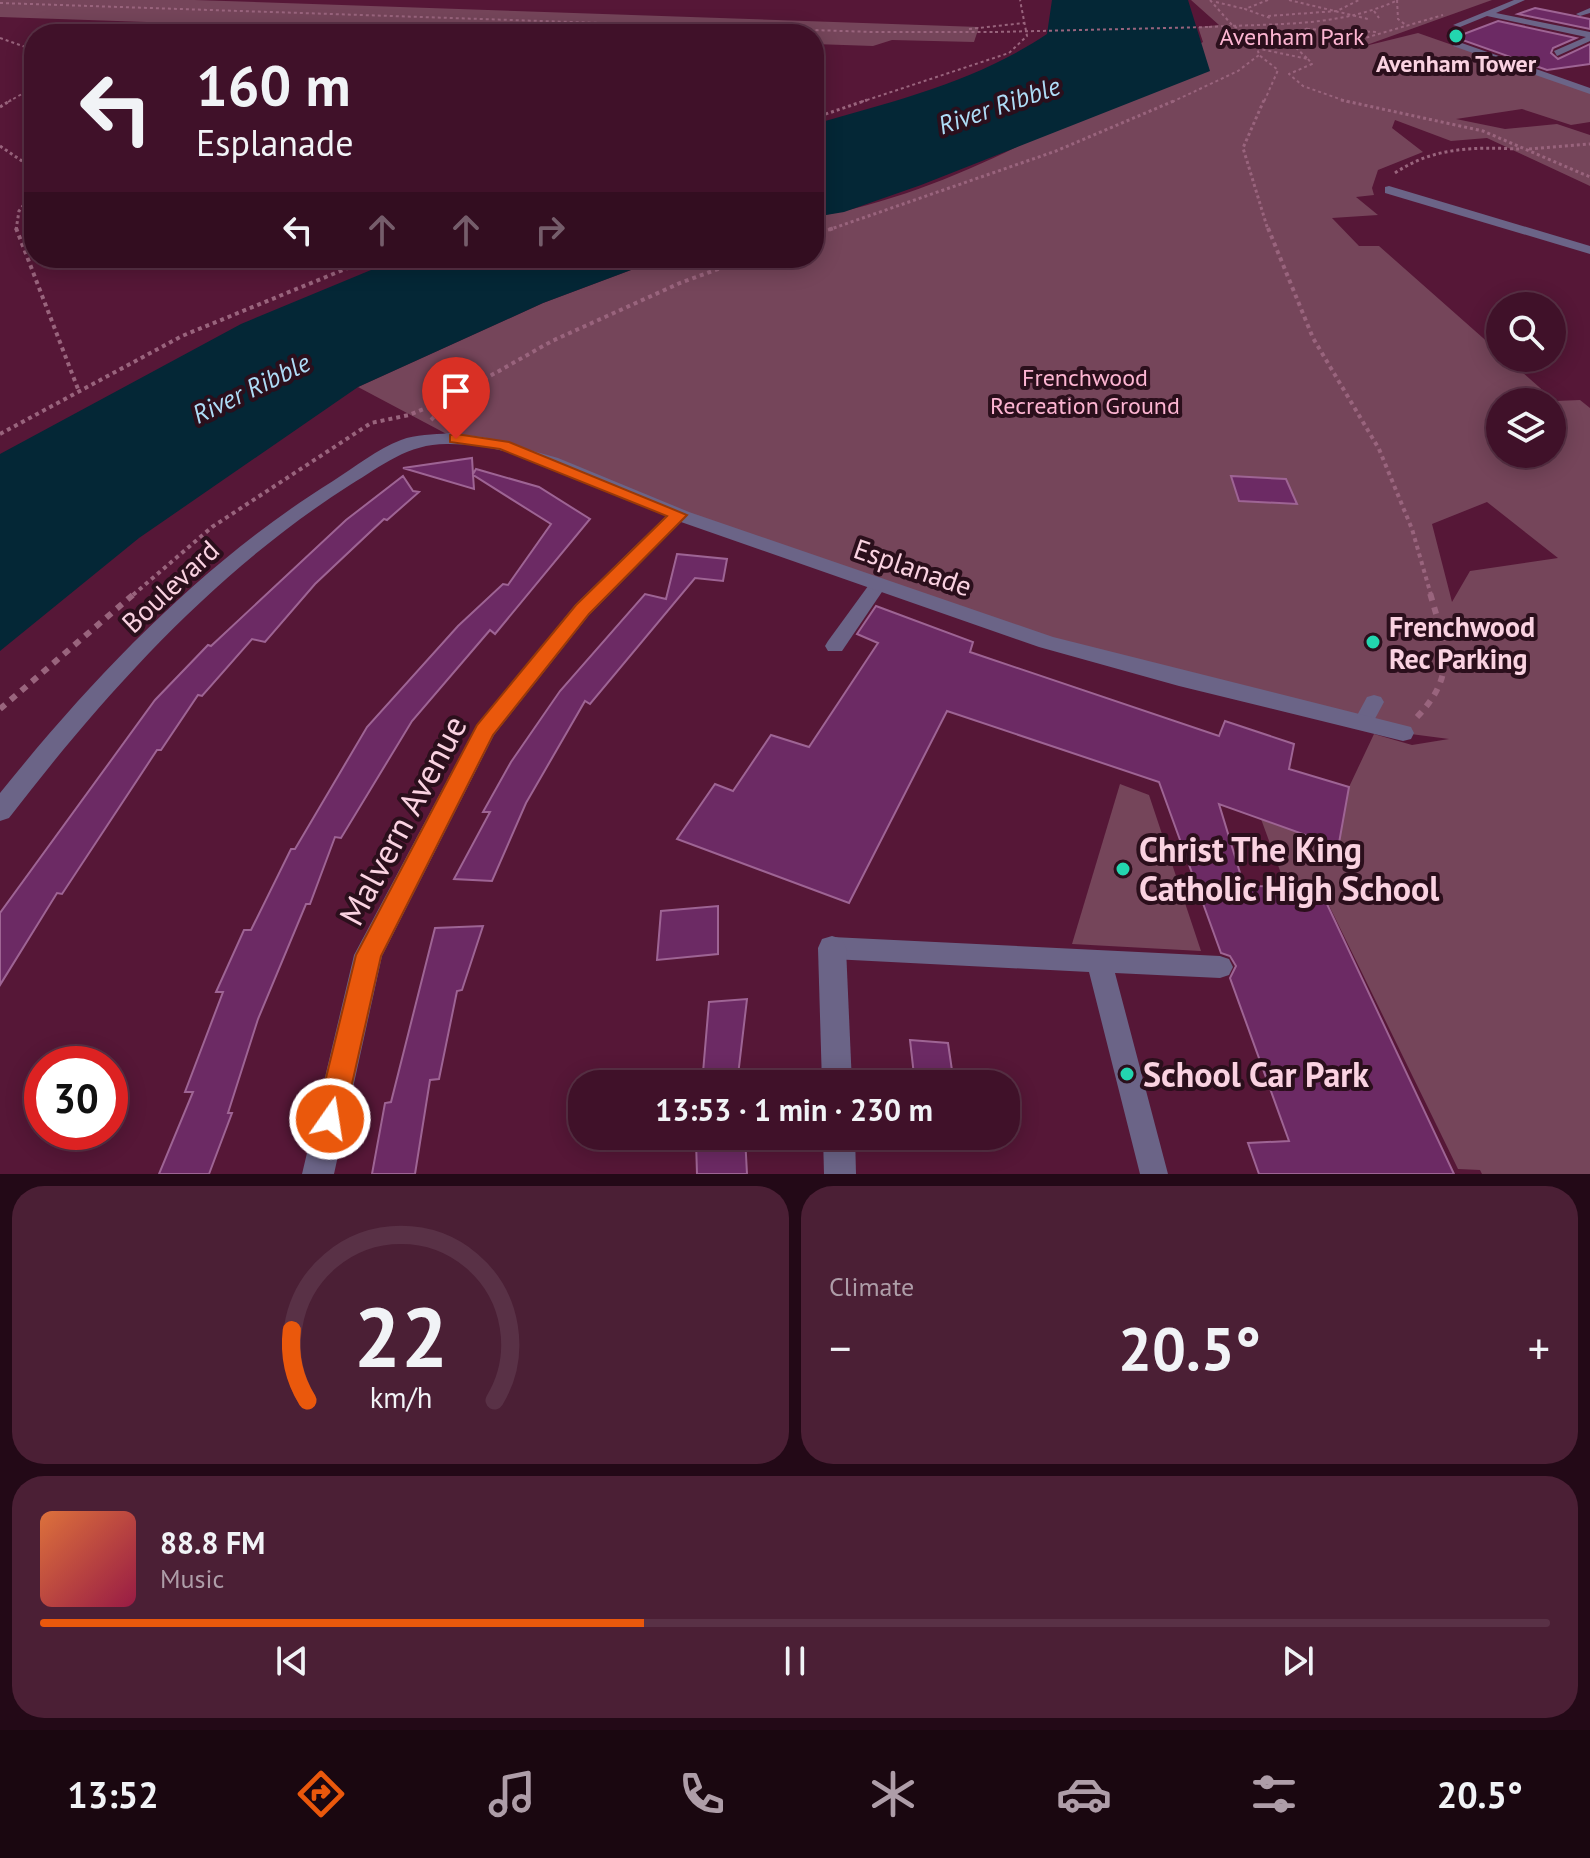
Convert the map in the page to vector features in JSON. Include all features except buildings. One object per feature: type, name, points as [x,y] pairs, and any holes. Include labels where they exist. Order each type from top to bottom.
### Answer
[{"type":"street","points":[[1457,25],[1521,0]]},
{"type":"street","points":[[1485,13],[1590,36]]},
{"type":"street","points":[[1557,53],[1590,36]]},
{"type":"street","points":[[1456,44],[1590,91]]},
{"type":"street","points":[[1389,190],[1590,250]]},
{"type":"street","name":"Esplanade","points":[[412,441],[456,439],[503,445],[678,515],[1047,642],[1403,733]]},
{"type":"street","name":"Boulevard","points":[[0,811],[30,772],[140,650],[253,548],[335,485],[412,441]]},
{"type":"street","name":"Malvern Avenue","points":[[318,1174],[368,955],[485,730],[582,610],[678,515]]},
{"type":"street","points":[[832,948],[836,1070]]},
{"type":"street","points":[[839,1150],[840,1174]]},
{"type":"lane","points":[[1580,14],[1590,10]]},
{"type":"lane","points":[[835,646],[877,586]]},
{"type":"lane","points":[[1363,723],[1374,702]]},
{"type":"lane","points":[[832,948],[1220,967]]},
{"type":"lane","points":[[1099,961],[1154,1174]]},
{"type":"path","points":[[824,115],[1009,53],[1027,36],[1020,0]]},
{"type":"path","points":[[1211,0],[1268,16],[1337,11],[1359,0]]},
{"type":"path","points":[[1211,0],[1232,25],[1295,47],[1386,32],[1438,17]]},
{"type":"path","points":[[1245,9],[1268,0]]},
{"type":"path","points":[[1289,0],[1368,19]]},
{"type":"path","points":[[824,28],[995,32],[1329,22],[1358,17],[1398,0],[1398,19],[1407,26]]},
{"type":"path","points":[[0,3],[680,24]]},
{"type":"path","points":[[1374,11],[1379,18]]},
{"type":"path","points":[[1268,16],[1270,24]]},
{"type":"path","points":[[1305,46],[1305,40],[1287,33],[1329,22]]},
{"type":"path","points":[[939,32],[1024,23]]},
{"type":"path","points":[[1307,29],[1386,32]]},
{"type":"path","points":[[1245,32],[1260,52],[1294,81],[1330,95],[1413,118],[1483,131],[1590,177]]},
{"type":"path","points":[[0,38],[24,46]]},
{"type":"path","points":[[1289,74],[1312,64],[1295,47]]},
{"type":"path","points":[[824,232],[1074,145],[1220,80],[1260,52],[1308,59]]},
{"type":"path","points":[[1278,70],[1243,148],[1263,217],[1313,338],[1379,449],[1412,529],[1446,649],[1438,695],[1403,733]]},
{"type":"path","points":[[0,107],[24,93]]},
{"type":"path","points":[[1389,190],[1387,179],[1412,159],[1463,147],[1525,149],[1590,144]]},
{"type":"path","points":[[0,146],[24,164]]},
{"type":"path","points":[[24,205],[19,211],[16,231],[24,251]]},
{"type":"path","points":[[31,268],[78,389]]},
{"type":"path","points":[[0,434],[78,389],[189,332],[347,268]]},
{"type":"path","points":[[0,709],[212,527],[371,423],[409,415],[451,398],[552,341],[680,283],[721,268]]},
{"type":"green space","points":[[0,0],[195,0],[979,27],[974,42],[892,40],[873,46],[824,44],[824,24],[207,24],[0,17]]},
{"type":"green space","name":"Frenchwood Recreation Ground","points":[[1191,0],[1492,0],[1361,47],[1418,33],[1590,93],[1590,122],[1571,125],[1522,109],[1456,119],[1505,129],[1557,124],[1590,135],[1590,186],[1487,138],[1451,141],[1395,120],[1392,128],[1423,152],[1378,170],[1372,188],[1374,195],[1356,197],[1378,215],[1332,218],[1359,246],[1379,246],[1486,341],[1486,372],[1522,372],[1540,388],[1486,388],[1486,468],[1566,468],[1566,401],[1580,400],[1590,408],[1590,1174],[1482,1174],[1480,1170],[1458,1169],[1320,887],[1286,887],[1261,819],[1338,846],[1349,787],[1374,734],[1412,745],[1449,739],[1403,733],[1017,632],[503,445],[456,439],[358,387],[543,303],[636,268],[824,268],[824,215],[866,205],[967,170],[1064,122],[1203,42],[1198,27],[1219,25]],"holes":[[[1487,502],[1558,558],[1470,571],[1452,602],[1432,524]]]},
{"type":"green space","points":[[1120,784],[1149,795],[1201,951],[1072,944]]},
{"type":"water","name":"River Ribble","points":[[1052,0],[1188,0],[1210,71],[921,185],[844,212],[824,215],[824,121],[964,77],[1047,34]]},
{"type":"water","name":"River Ribble","points":[[376,268],[636,268],[543,303],[358,387],[139,538],[0,651],[0,454],[241,324]]},
{"type":"place","name":"Avenham Tower","points":[[1456,36]]},
{"type":"place","name":"Frenchwood Rec Parking","points":[[1373,642]]},
{"type":"place","name":"Christ The King Catholic High School","points":[[1123,869]]},
{"type":"place","name":"School Car Park","points":[[1127,1074]]},
{"type":"route","points":[[330,1119],[368,955],[485,730],[582,610],[678,515],[503,445],[456,439]]},
{"type":"park label","name":"Avenham Park","points":[[1292,36]]}]
